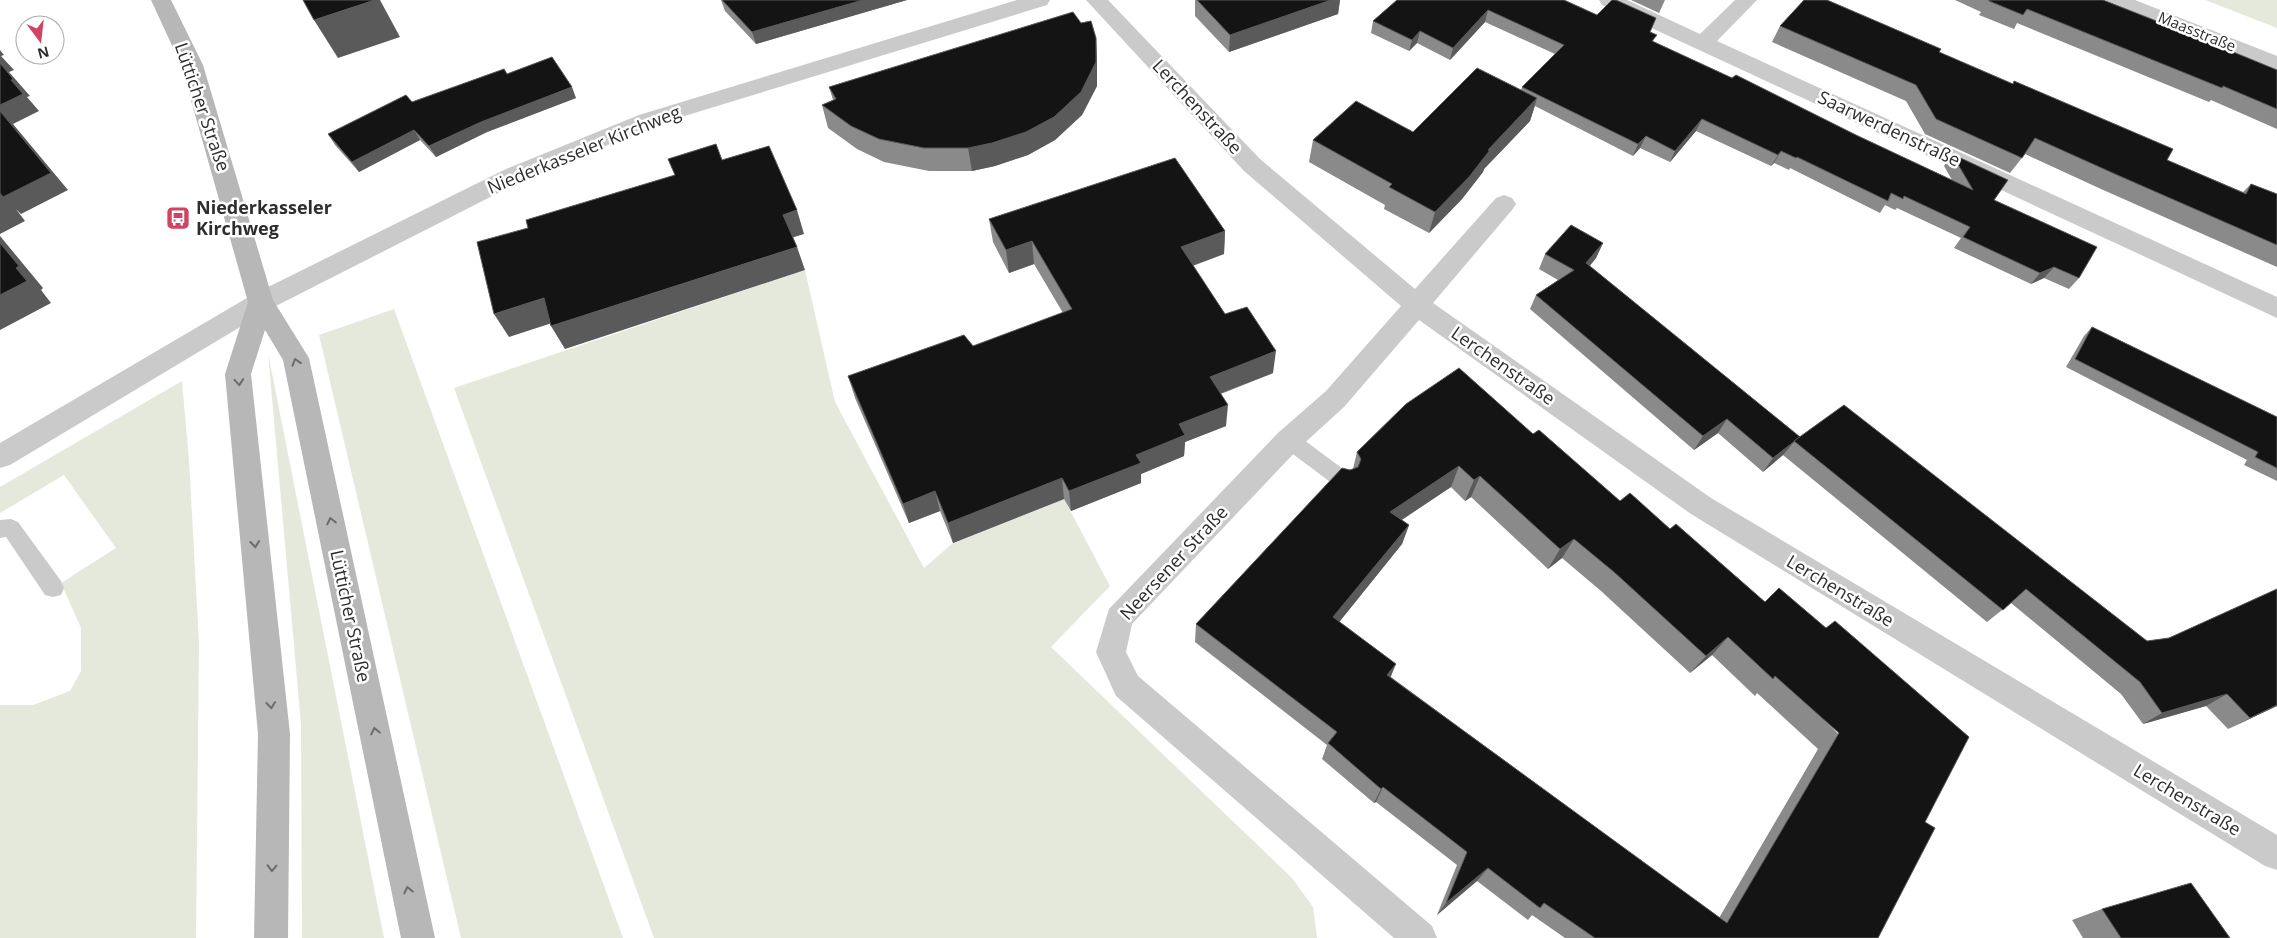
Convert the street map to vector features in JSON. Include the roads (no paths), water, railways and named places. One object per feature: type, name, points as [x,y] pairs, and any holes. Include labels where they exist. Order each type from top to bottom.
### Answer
[{"type":"main road","name":"Lütticher Straße","points":[[161,0],[192,65],[222,160],[261,302],[296,358],[418,938]]},
{"type":"main road","points":[[261,302],[238,374],[274,734],[271,938]]},
{"type":"street","name":"Niederkasseler Kirchweg","points":[[0,456],[261,302],[514,175],[647,120],[1040,0]]},
{"type":"street","name":"Lerchenstraße","points":[[1096,0],[1252,165],[1417,305],[1701,506],[2277,854]]},
{"type":"street","name":"Saarwerdenstraße","points":[[1609,0],[2277,308]]},
{"type":"street","points":[[1703,43],[1747,0]]},
{"type":"street","name":"Maasstraße","points":[[2116,0],[2277,64]]},
{"type":"street","points":[[1417,305],[1504,204]]},
{"type":"street","name":"Neersener Straße","points":[[1417,305],[1335,399],[1289,440],[1119,618],[1111,652],[1127,686],[1420,938]]},
{"type":"lane","points":[[1289,440],[1344,481]]},
{"type":"lane","points":[[0,529],[11,528],[52,588]]},
{"type":"place","name":"Niederkasseler Kirchweg","points":[[178,218]]}]
